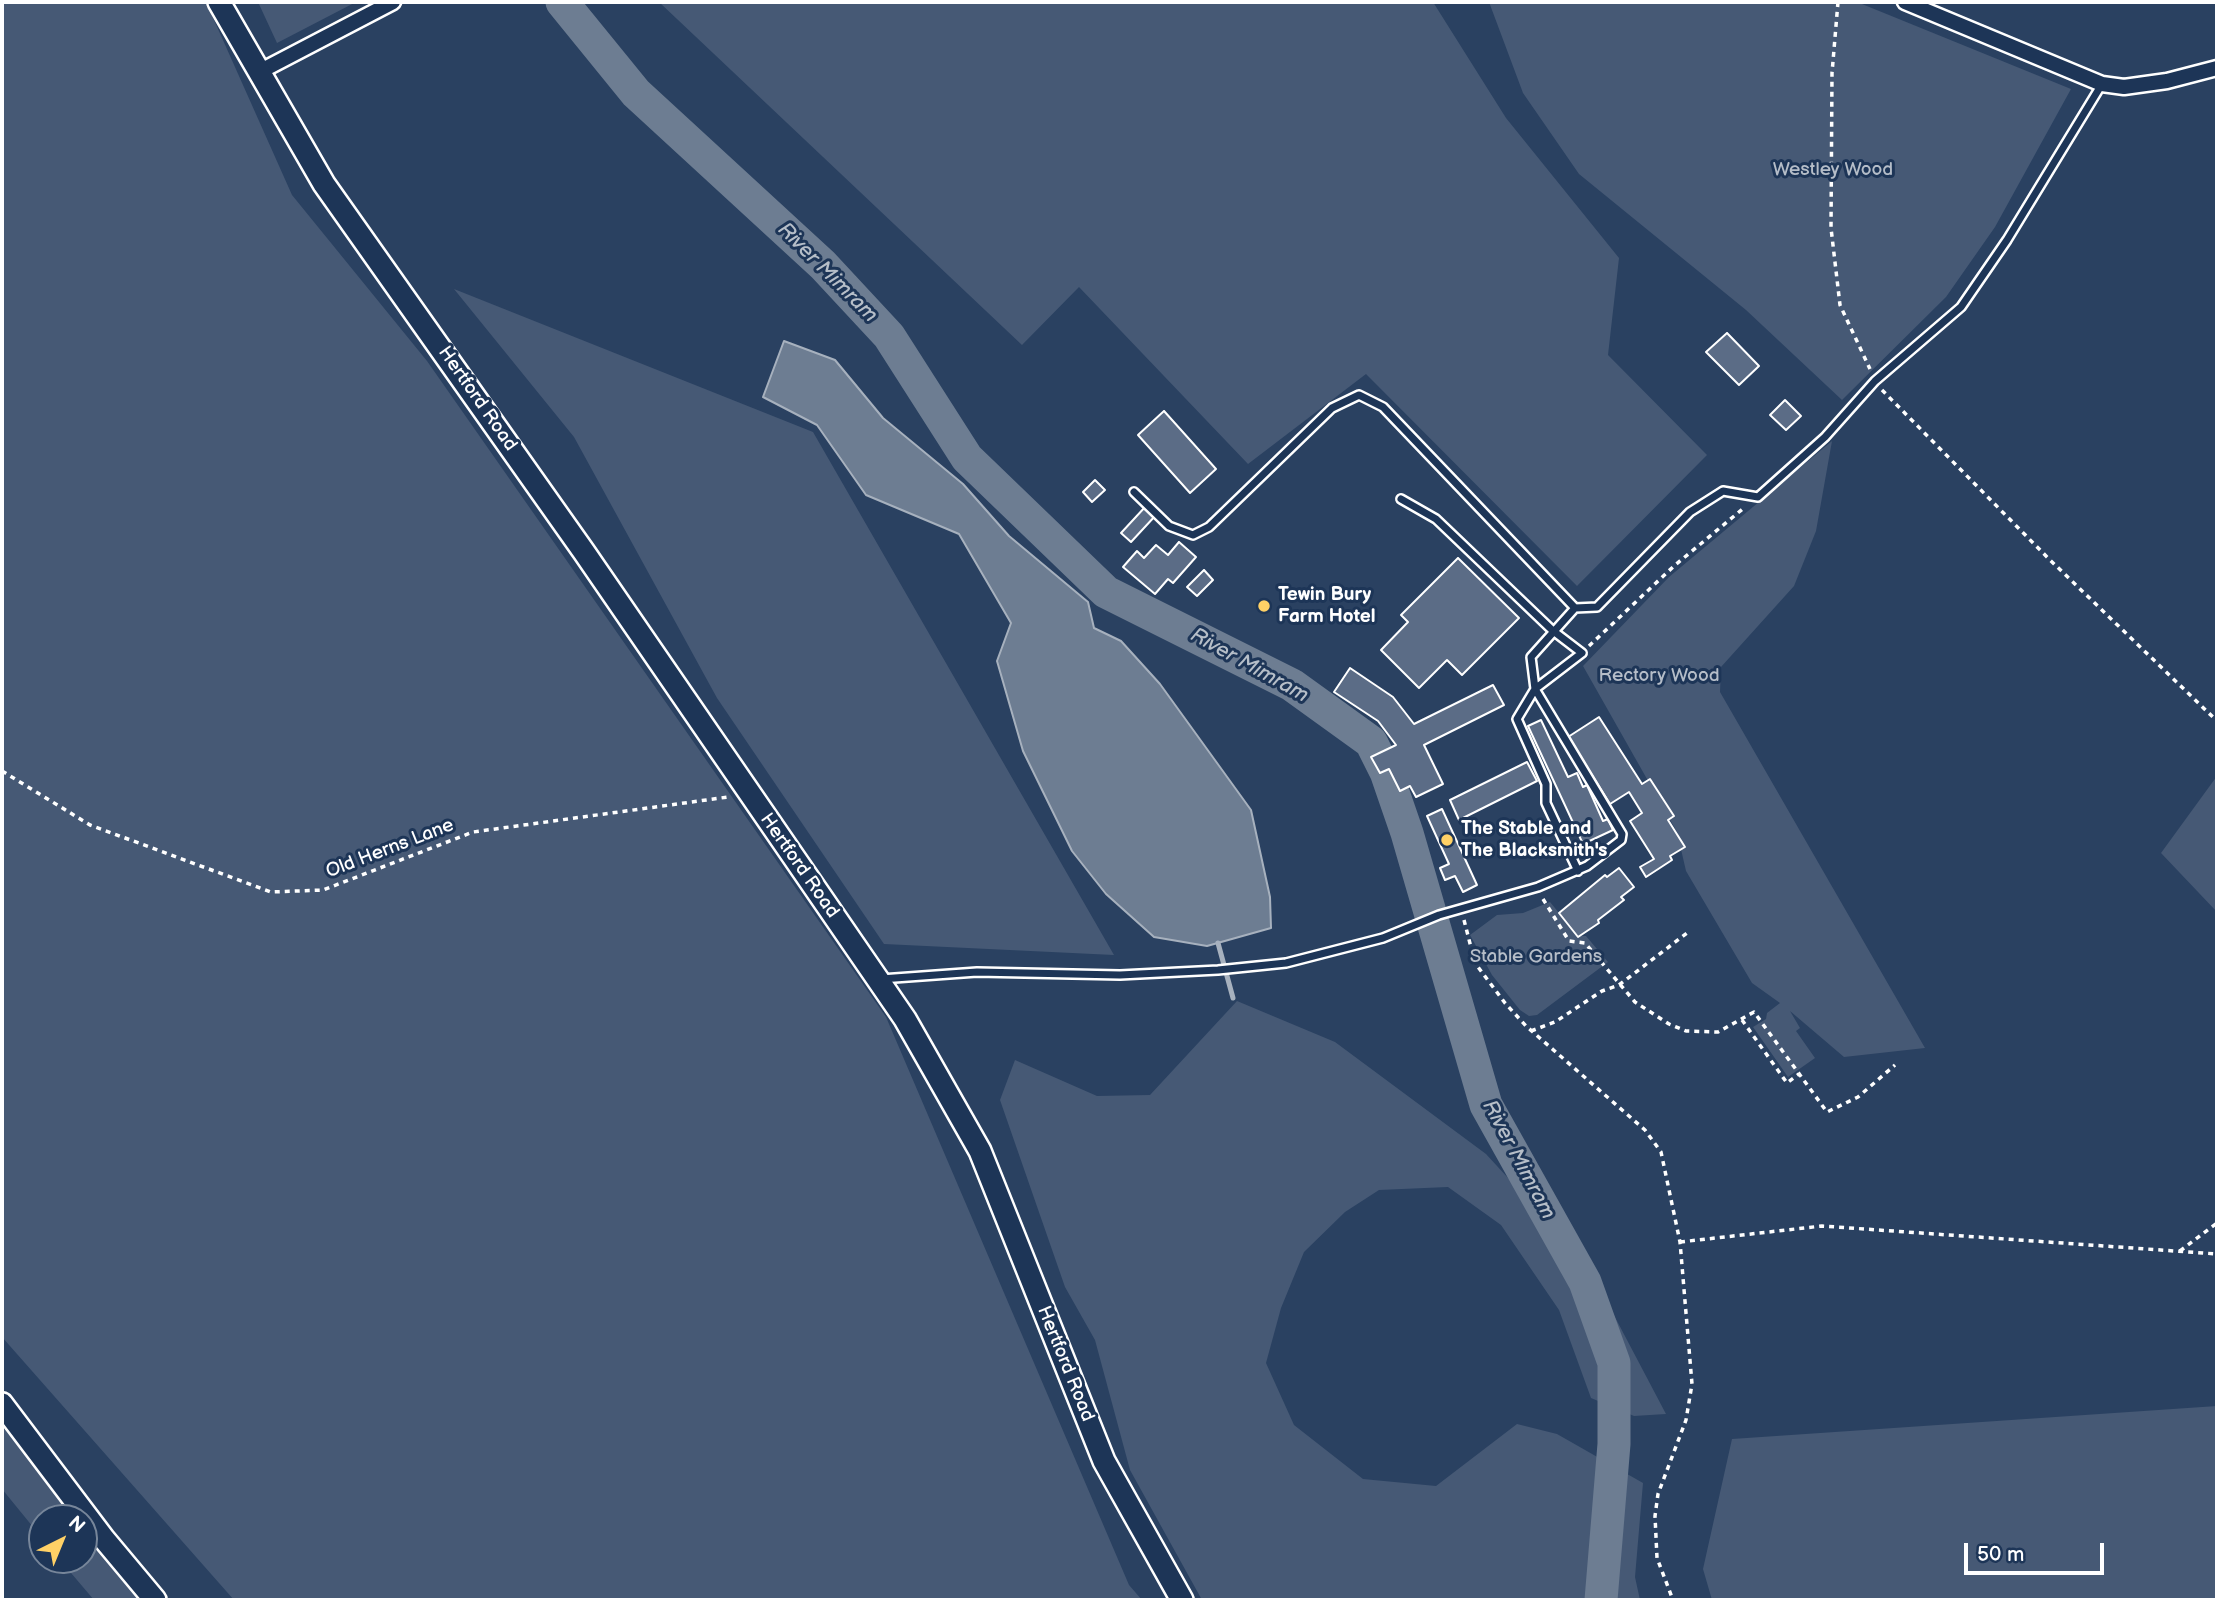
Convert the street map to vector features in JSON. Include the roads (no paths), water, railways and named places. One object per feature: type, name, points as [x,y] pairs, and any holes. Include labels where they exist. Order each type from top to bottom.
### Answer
[{"type":"main road","name":"Hertford Road","points":[[219,2],[257,73],[324,184],[576,541],[747,794],[879,979],[980,1151],[1104,1461],[1182,1600]]},
{"type":"main road","points":[[2,1404],[104,1539],[155,1600]]},
{"type":"street","points":[[257,73],[393,2]]},
{"type":"street","points":[[1905,2],[2102,84],[2135,85],[2217,68]]},
{"type":"lane","points":[[879,979],[977,972],[1121,975],[1233,969],[1286,962],[1383,938],[1438,915],[1538,887],[1578,870],[1621,840],[1622,834],[1535,689],[1531,657],[1552,630],[1575,608],[1597,607],[1690,512],[1723,491],[1758,497],[1825,437],[1875,381],[1961,307],[2007,240],[2102,84]]},
{"type":"lane","points":[[1134,492],[1169,526],[1193,535],[1209,527],[1332,408],[1345,399],[1359,395],[1383,407],[1575,608]]},
{"type":"lane","points":[[1401,499],[1436,519],[1552,630],[1582,653],[1535,689],[1517,719],[1546,784],[1546,803],[1578,870]]},
{"type":"waterway","name":"River Mimram","points":[[562,2],[636,93],[823,265],[889,336],[967,458],[1106,592],[1292,685],[1371,742],[1386,772],[1407,833],[1486,1105],[1585,1282],[1614,1363],[1614,1444],[1601,1600]]},
{"type":"waterway","points":[[1218,943],[1233,998]]},
{"type":"place","name":"Tewin Bury Farm Hotel","points":[[1264,606]]},
{"type":"place","name":"The Stable and The Blacksmith's","points":[[1447,840]]},
{"type":"park label","name":"Westley Wood","points":[[1833,170]]},
{"type":"park label","name":"Rectory Wood","points":[[1659,676]]},
{"type":"park label","name":"Stable Gardens","points":[[1536,957]]}]
